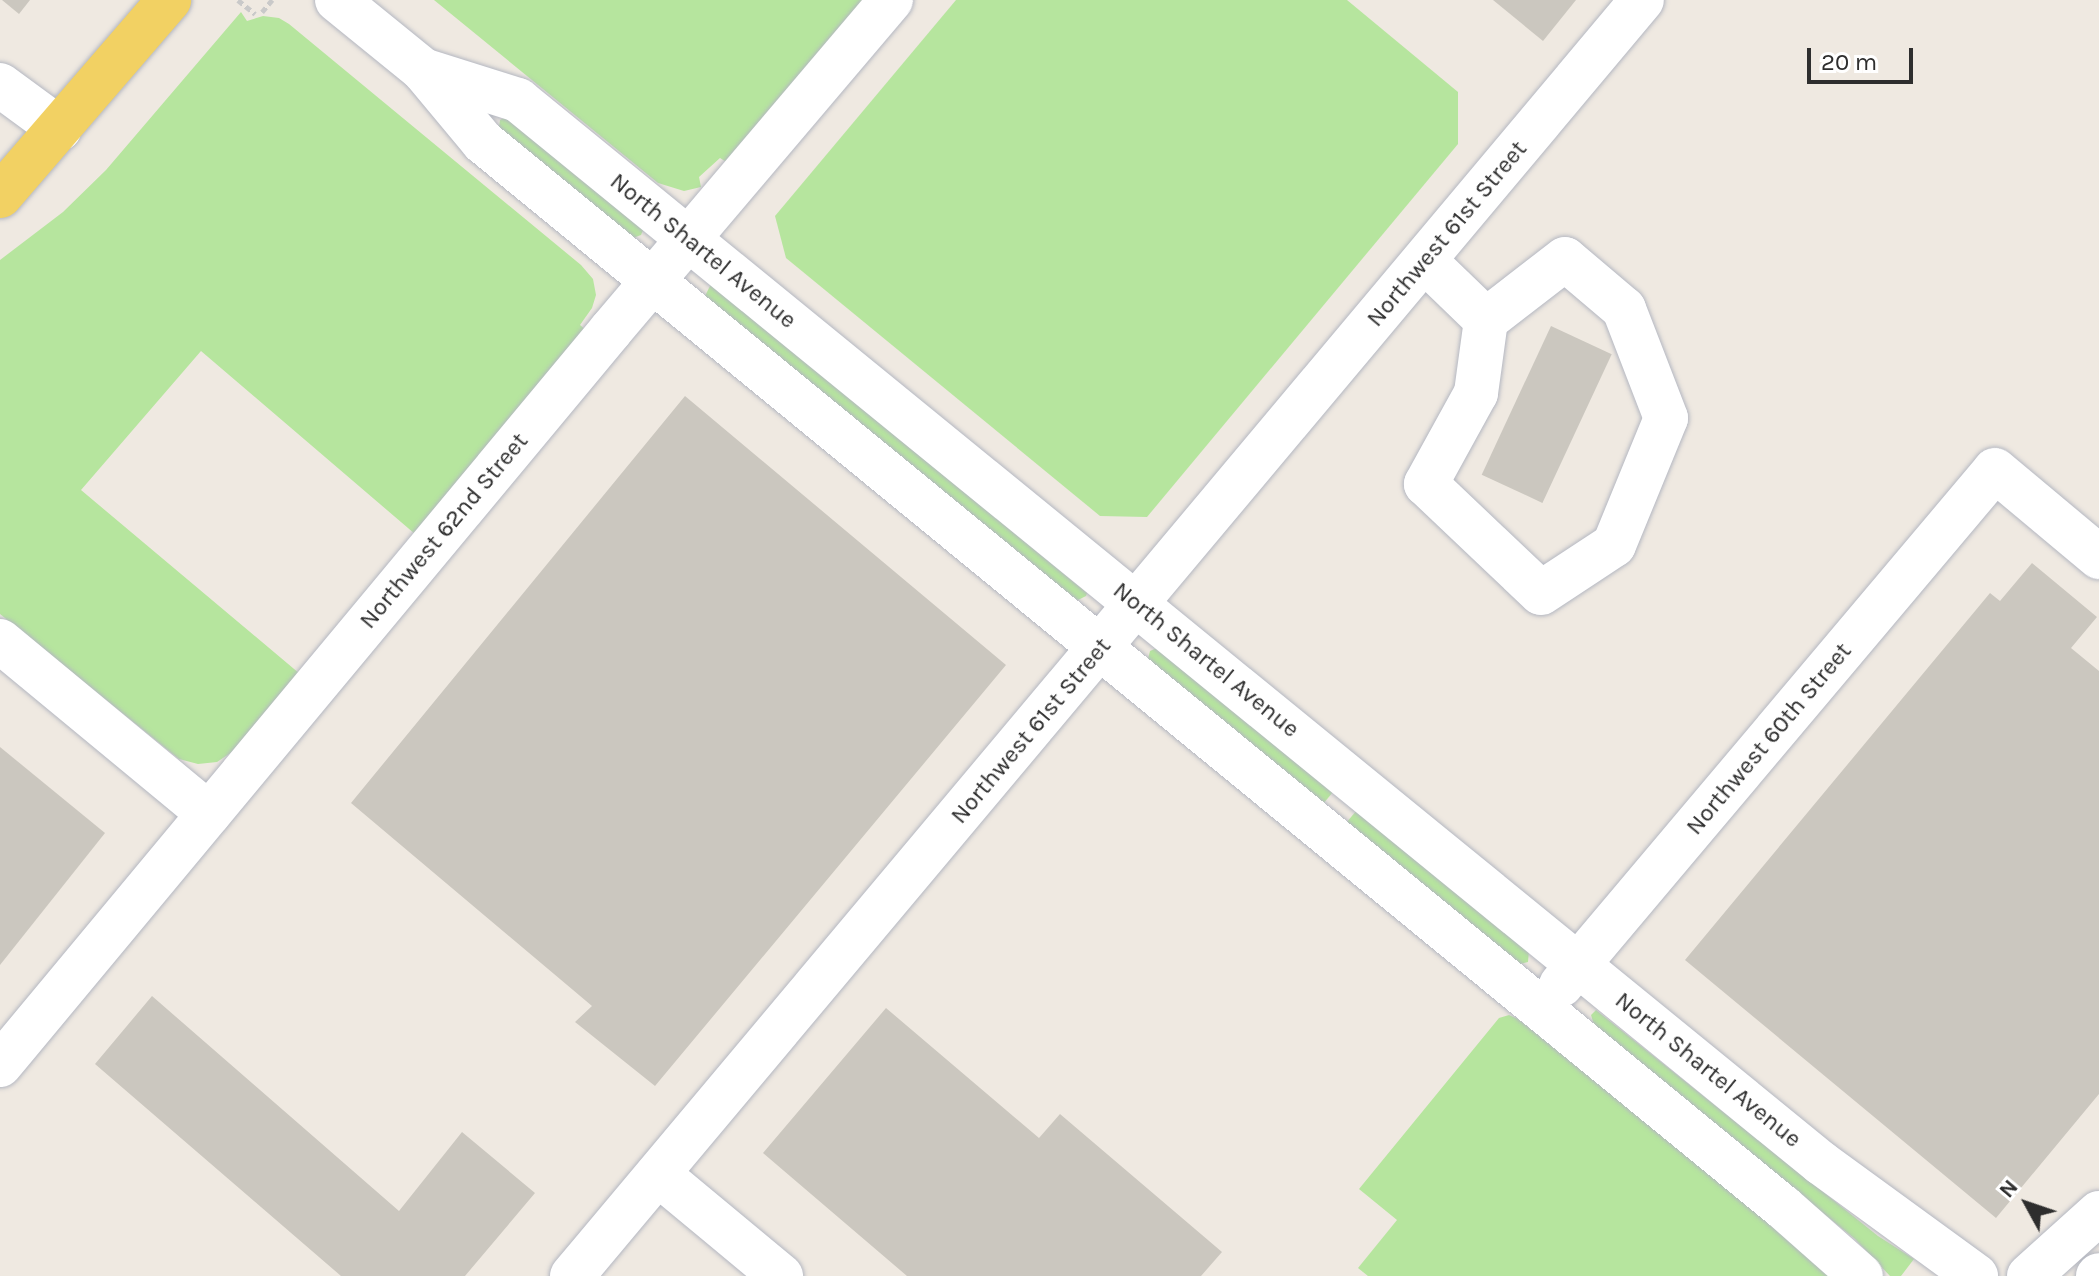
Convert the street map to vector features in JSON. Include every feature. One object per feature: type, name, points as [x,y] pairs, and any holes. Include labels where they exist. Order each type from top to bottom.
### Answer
[{"type":"main road","points":[[0,196],[169,0]]},
{"type":"street","name":"North Shartel Avenue","points":[[337,0],[423,70],[483,142],[1783,1207],[1861,1276]]},
{"type":"street","name":"Northwest 62nd Street","points":[[0,1065],[891,0]]},
{"type":"street","name":"Northwest 61st Street","points":[[572,1276],[1642,0]]},
{"type":"street","name":"North Shartel Avenue","points":[[423,70],[518,100],[1821,1163],[1976,1276]]},
{"type":"street","points":[[0,85],[60,129]]},
{"type":"street","points":[[1565,259],[1624,309],[1666,418],[1614,545],[1541,593],[1426,484],[1476,393],[1486,320],[1565,259]]},
{"type":"street","points":[[1425,261],[1486,320]]},
{"type":"street","name":"Northwest 60th Street","points":[[1541,1009],[1995,470],[2099,557]]},
{"type":"street","points":[[0,641],[209,814]]},
{"type":"street","points":[[658,1174],[781,1276]]},
{"type":"street","points":[[2029,1276],[2099,1213]]},
{"type":"path","points":[[238,0],[258,13],[272,0]]},
{"type":"green space","points":[[434,0],[865,0],[728,163],[720,158],[699,177],[701,187],[684,191],[658,183]]},
{"type":"green space","points":[[956,0],[1347,0],[1458,92],[1458,144],[1147,517],[1100,516],[786,258],[775,216]]},
{"type":"green space","points":[[241,12],[247,21],[263,16],[279,18],[289,24],[581,265],[593,279],[596,295],[592,308],[580,325],[587,331],[415,534],[201,351],[81,490],[300,674],[235,750],[217,762],[198,764],[179,759],[0,614],[0,260],[63,212],[106,170]]},
{"type":"green space","points":[[506,117],[644,228],[641,235],[633,238],[499,128],[500,120]]},
{"type":"green space","points":[[711,284],[1087,593],[1086,596],[1078,600],[1074,598],[705,296]]},
{"type":"green space","points":[[1157,648],[1333,792],[1323,804],[1148,659],[1150,651]]},
{"type":"green space","points":[[1357,810],[1529,950],[1528,962],[1520,964],[1346,823]]},
{"type":"green space","points":[[1596,1010],[1878,1236],[1914,1259],[1901,1276],[1890,1276],[1855,1239],[1595,1028],[1591,1015]]},
{"type":"green space","points":[[1509,1015],[1518,1019],[1835,1276],[1368,1276],[1358,1268],[1397,1220],[1359,1189],[1499,1018]]},
{"type":"building","points":[[2,0],[30,0],[19,14]]},
{"type":"building","points":[[1493,0],[1576,0],[1543,41]]},
{"type":"building","points":[[1551,326],[1612,354],[1542,503],[1482,475]]},
{"type":"building","points":[[685,396],[1006,665],[655,1086],[575,1022],[592,1006],[351,803]]},
{"type":"building","points":[[2032,563],[2097,617],[2071,648],[2099,671],[2099,1094],[1996,1218],[1685,960],[1990,593],[2000,601]]},
{"type":"building","points":[[0,747],[105,833],[0,965]]},
{"type":"building","points":[[152,996],[399,1211],[462,1132],[535,1193],[465,1276],[341,1276],[95,1064]]},
{"type":"building","points":[[886,1008],[1039,1138],[1060,1114],[1222,1252],[1201,1276],[907,1276],[763,1153]]}]
